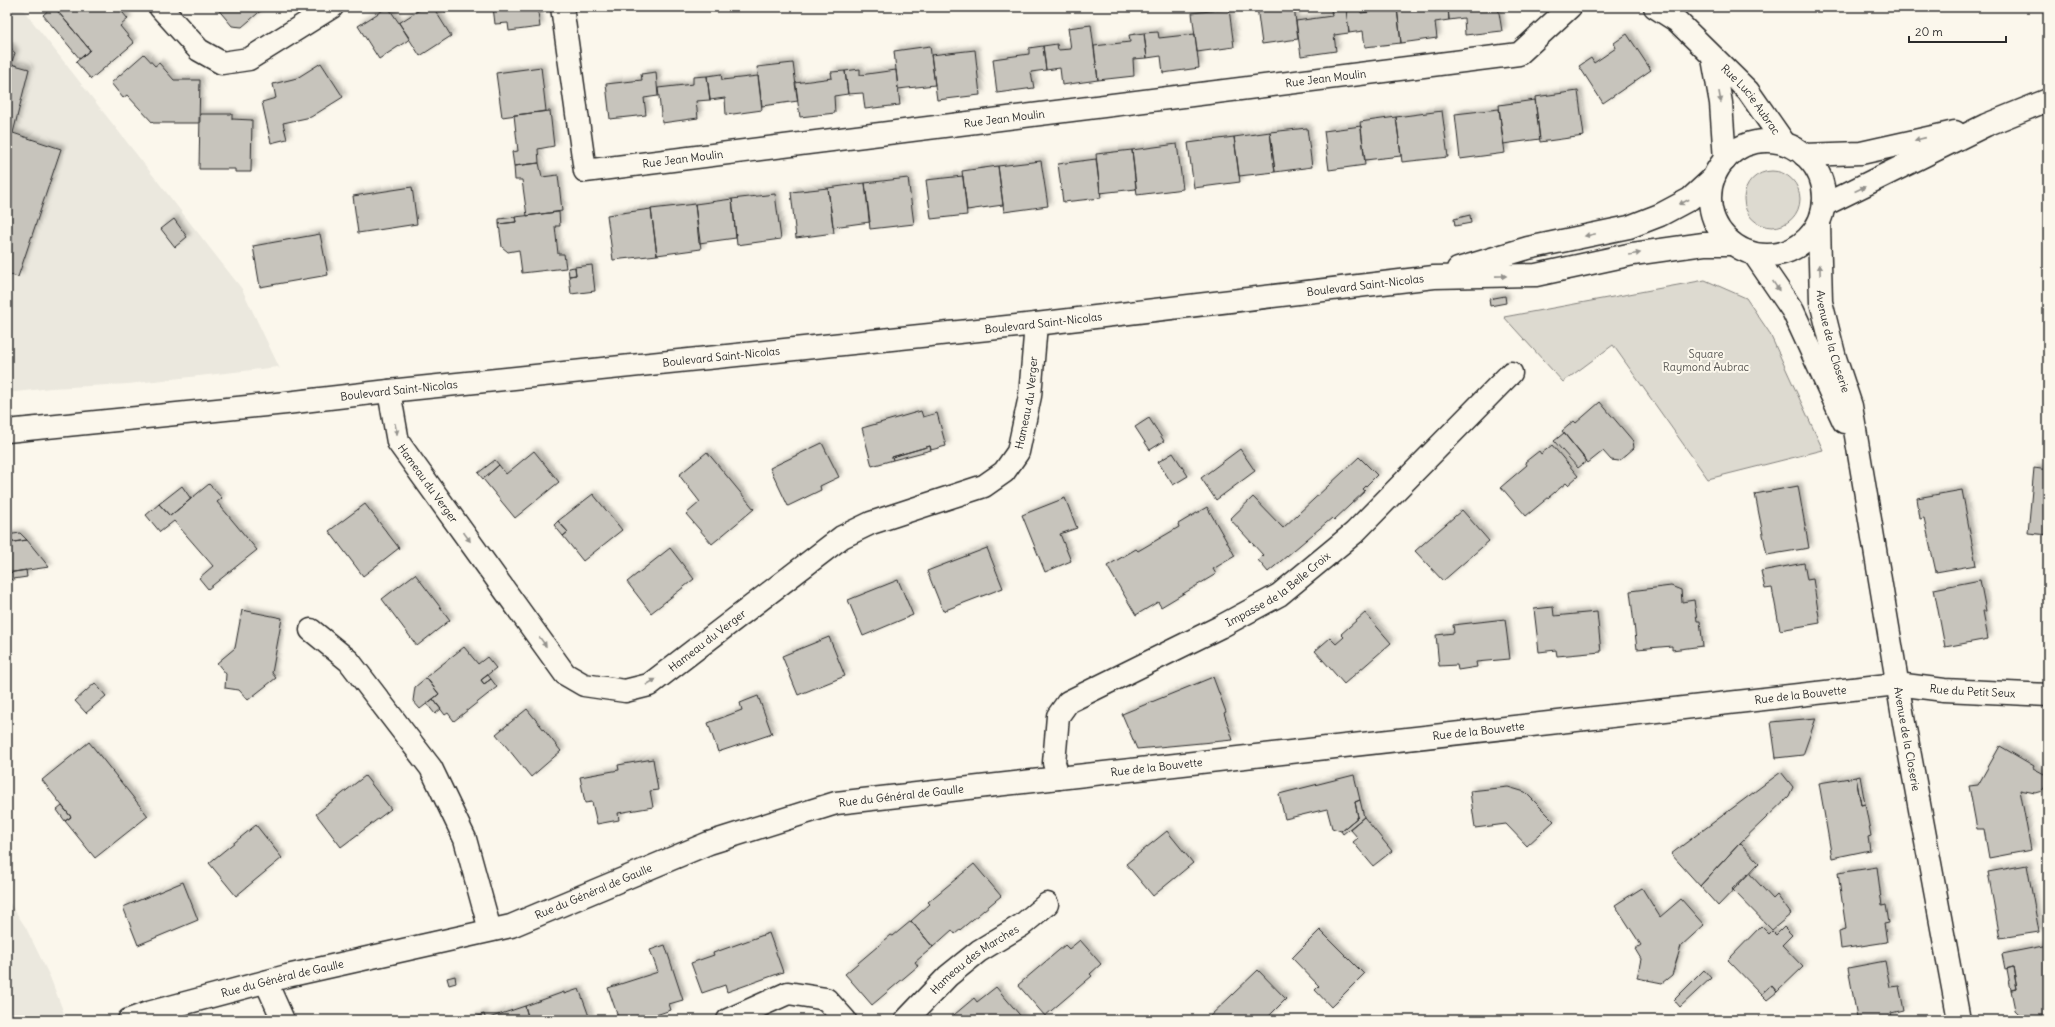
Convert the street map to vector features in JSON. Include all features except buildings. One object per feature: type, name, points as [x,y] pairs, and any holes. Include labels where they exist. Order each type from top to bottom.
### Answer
[{"type":"street","points":[[160,7],[199,50],[222,63],[249,59],[332,7]]},
{"type":"street","name":"Rue Jean Moulin","points":[[562,7],[585,171],[1519,54],[1570,7]]},
{"type":"street","name":"Rue Lucie Aubrac","points":[[1655,7],[1677,21],[1748,91],[1785,144]]},
{"type":"street","name":"Rue Lucie Aubrac","points":[[1713,58],[1721,104],[1720,169]]},
{"type":"street","points":[[1822,215],[1986,125],[2048,100]]},
{"type":"street","points":[[1804,155],[1861,153],[1986,125]]},
{"type":"street","points":[[1769,141],[1785,144],[1804,155],[1816,169],[1824,186],[1822,215],[1807,240],[1792,250],[1773,256],[1754,254],[1733,244],[1720,231],[1712,214],[1710,196],[1720,169],[1737,150],[1753,143],[1769,141]]},
{"type":"street","name":"Boulevard Saint-Nicolas","points":[[1434,277],[1528,248],[1628,227],[1660,215],[1690,199],[1720,169]]},
{"type":"street","name":"Avenue de la Closerie","points":[[1822,215],[1821,302],[1835,358],[1851,406],[1898,684],[1959,1020]]},
{"type":"street","name":"Boulevard Saint-Nicolas","points":[[7,431],[1036,324],[1434,277],[1536,275],[1633,254],[1704,244],[1733,244]]},
{"type":"street","name":"Avenue de la Closerie","points":[[1754,254],[1793,311],[1860,458]]},
{"type":"street","name":"Hameau du Verger","points":[[389,391],[398,442],[565,674],[584,685],[625,692],[649,685],[842,537],[871,523],[984,486],[1004,472],[1018,452],[1030,396],[1036,324]]},
{"type":"street","name":"Impasse de la Belle Croix","points":[[1059,778],[1054,763],[1058,716],[1068,702],[1279,595],[1354,533],[1511,373]]},
{"type":"street","points":[[311,630],[349,661],[431,768],[465,839],[490,930]]},
{"type":"street","name":"Rue de la Bouvette","points":[[1059,778],[1898,684]]},
{"type":"street","name":"Rue du Petit Seux","points":[[1898,684],[1944,690],[2048,695]]},
{"type":"street","name":"Rue du Général de Gaulle","points":[[130,1020],[148,1013],[266,982],[511,926],[709,843],[836,803],[1059,778]]},
{"type":"street","name":"Hameau des Marches","points":[[906,1020],[948,976],[980,951],[1022,925],[1047,904]]},
{"type":"street","points":[[266,982],[283,1020]]},
{"type":"street","points":[[728,1020],[788,993],[826,999],[844,1020]]},
{"type":"shaded area","points":[[7,7],[21,7],[242,289],[280,369],[278,367],[128,384],[51,388],[7,393]]},
{"type":"shaded area","points":[[7,899],[26,928],[50,977],[64,1013],[59,1020],[7,1020]]},
{"type":"green space","points":[[1772,171],[1787,176],[1795,184],[1800,199],[1795,214],[1787,222],[1772,227],[1757,222],[1749,214],[1744,199],[1749,184],[1757,176]]},
{"type":"green space","name":"Square Raymond Aubrac","points":[[1705,280],[1746,298],[1769,332],[1823,450],[1708,479],[1613,345],[1563,382],[1504,317]]}]
